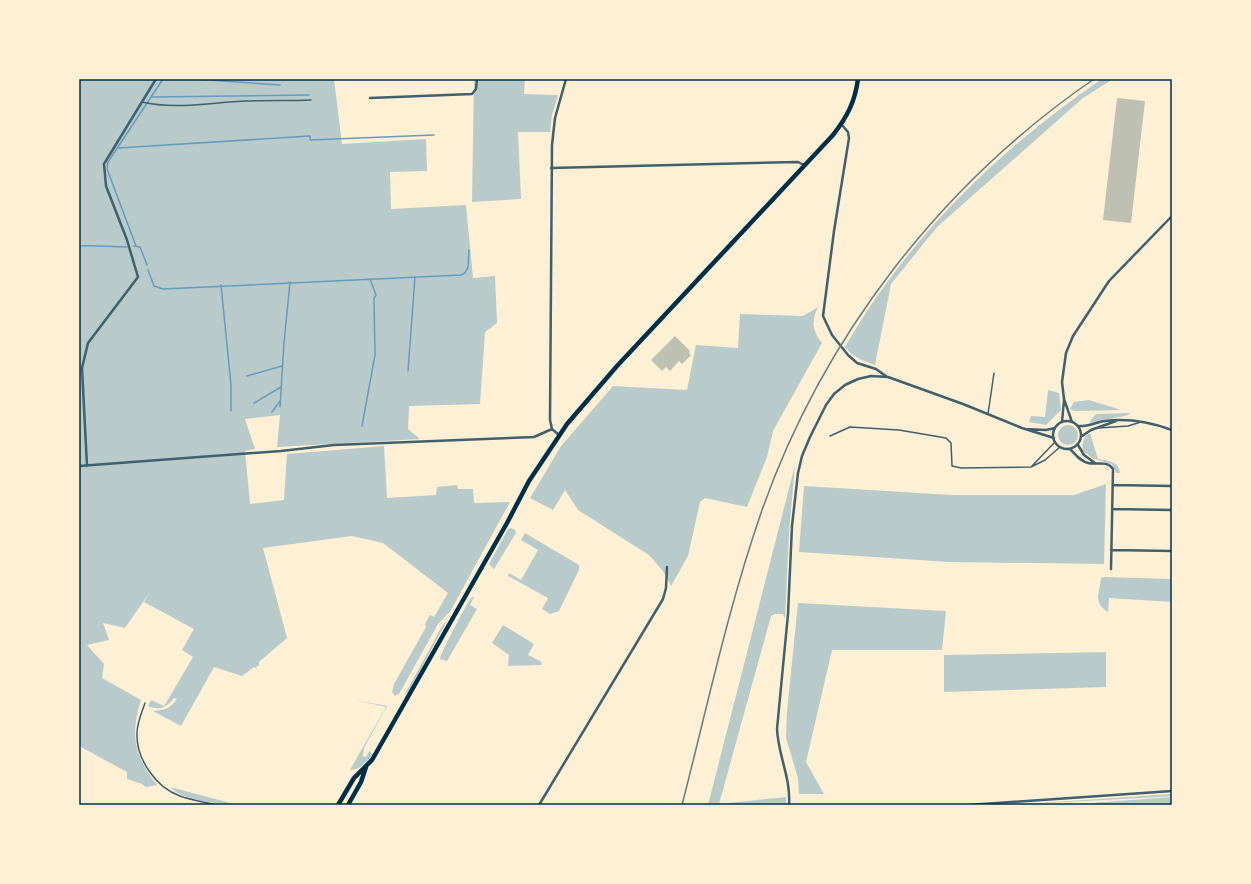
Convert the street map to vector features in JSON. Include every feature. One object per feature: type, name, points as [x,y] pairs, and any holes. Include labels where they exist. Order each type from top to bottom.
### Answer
[{"type":"main road","points":[[348,805],[361,782],[366,768],[463,601],[529,481],[559,435],[606,377],[841,124],[852,105],[858,79]]},
{"type":"main road","points":[[338,805],[354,778],[366,768]]},
{"type":"street","points":[[87,466],[82,368],[84,353],[88,344],[138,277],[128,240],[106,186],[104,164],[156,79]]},
{"type":"street","points":[[370,98],[472,94],[476,89],[477,79]]},
{"type":"street","points":[[559,435],[552,429],[550,420],[552,145],[555,118],[566,79]]},
{"type":"street","points":[[841,124],[848,132],[849,138],[833,238],[823,316],[832,335],[848,355],[858,363],[876,370],[888,377],[1054,440],[1060,448],[1070,449],[1078,445],[1082,436],[1096,428],[1117,420]]},
{"type":"street","points":[[552,168],[798,162],[804,165]]},
{"type":"street","points":[[1062,422],[1064,399],[1062,382],[1064,365],[1073,336],[1109,281],[1172,216]]},
{"type":"street","points":[[789,805],[788,782],[778,743],[777,729],[788,614],[793,519],[800,464],[805,447],[819,418],[834,394],[858,379],[871,376],[888,377]]},
{"type":"street","points":[[1064,399],[1072,422]]},
{"type":"street","points":[[1025,429],[1055,428],[1062,422],[1072,422],[1078,426],[1085,426],[1103,421],[1117,420],[1145,421],[1172,430]]},
{"type":"street","points":[[1078,426],[1082,436]]},
{"type":"street","points":[[1054,440],[1055,428]]},
{"type":"street","points":[[79,466],[281,451],[334,445],[534,437],[552,429]]},
{"type":"street","points":[[1078,445],[1084,455],[1095,463]]},
{"type":"street","points":[[1070,449],[1082,460],[1090,464],[1095,463],[1109,465],[1113,469],[1111,569]]},
{"type":"street","points":[[1113,485],[1172,486]]},
{"type":"street","points":[[1112,509],[1172,510]]},
{"type":"street","points":[[1112,550],[1172,551]]},
{"type":"street","points":[[539,805],[663,599],[666,588],[668,567]]},
{"type":"street","points":[[968,805],[1172,791]]},
{"type":"lane","points":[[142,102],[153,104],[198,104],[247,101],[311,100]]},
{"type":"lane","points":[[988,414],[994,373]]},
{"type":"lane","points":[[1096,428],[1108,429],[1128,426],[1145,421]]},
{"type":"lane","points":[[830,436],[850,427],[899,430],[940,436],[946,438],[951,443],[951,463],[954,467],[1031,467],[1045,460],[1060,448]]},
{"type":"lane","points":[[1031,467],[1054,440]]},
{"type":"lane","points":[[145,703],[137,734],[141,757],[148,769],[158,781],[172,792],[216,805]]},
{"type":"shaded area","points":[[79,79],[334,79],[342,144],[426,139],[427,171],[390,172],[391,209],[466,205],[473,278],[495,276],[497,323],[485,332],[480,404],[409,406],[408,429],[420,439],[277,447],[280,415],[245,419],[255,449],[245,451],[250,504],[284,500],[287,454],[384,446],[387,498],[436,495],[437,487],[457,485],[458,489],[473,489],[474,503],[510,502],[451,610],[438,624],[399,694],[395,696],[392,692],[394,684],[426,627],[425,624],[430,615],[434,617],[448,593],[383,543],[352,536],[263,548],[287,638],[259,662],[259,666],[256,666],[257,669],[254,667],[242,676],[214,667],[181,726],[153,711],[172,705],[177,699],[174,698],[169,704],[160,708],[148,706],[151,700],[164,706],[166,703],[193,657],[182,650],[194,629],[144,602],[150,592],[125,628],[103,623],[109,640],[87,645],[104,664],[102,678],[141,700],[136,724],[136,745],[143,764],[157,785],[146,787],[142,784],[127,779],[127,772],[79,746]]},
{"type":"shaded area","points":[[474,79],[525,79],[524,94],[558,95],[552,115],[550,132],[518,132],[521,199],[472,202]]},
{"type":"shaded area","points":[[1102,79],[1113,79],[1083,98],[937,227],[891,284],[875,365],[858,358],[851,353],[845,347],[869,308],[926,233],[992,166],[1027,135]]},
{"type":"shaded area","points":[[818,307],[814,317],[814,330],[822,343],[773,431],[767,457],[747,507],[705,498],[700,502],[688,556],[671,586],[663,571],[649,555],[578,510],[565,490],[553,510],[530,498],[561,446],[613,386],[687,390],[696,345],[738,348],[740,314],[803,316]]},
{"type":"shaded area","points":[[1048,390],[1059,393],[1061,410],[1046,425],[1029,422],[1031,416],[1045,417]]},
{"type":"shaded area","points":[[1089,400],[1120,410],[1074,411],[1070,409],[1074,402]]},
{"type":"shaded area","points":[[1131,413],[1125,416],[1090,423],[1096,414]]},
{"type":"shaded area","points":[[1068,425],[1075,428],[1078,435],[1075,442],[1068,445],[1061,442],[1058,435],[1061,428]]},
{"type":"shaded area","points":[[1090,433],[1098,459],[1115,464],[1118,466],[1120,473],[1116,473],[1112,464],[1094,459],[1083,451],[1082,446],[1084,440]]},
{"type":"shaded area","points":[[795,465],[789,533],[785,619],[783,614],[775,614],[771,616],[719,804],[786,797],[786,805],[708,805]]},
{"type":"shaded area","points":[[1106,484],[1104,564],[949,562],[799,552],[804,486],[952,495],[1074,495]]},
{"type":"shaded area","points":[[511,528],[515,530],[516,533],[494,569],[489,564],[508,529]]},
{"type":"shaded area","points":[[525,533],[579,565],[579,570],[559,611],[550,614],[542,609],[548,598],[508,576],[509,573],[521,580],[538,550],[521,540]]},
{"type":"shaded area","points":[[1101,578],[1172,579],[1172,602],[1109,598],[1108,612],[1100,605],[1098,598]]},
{"type":"shaded area","points":[[472,597],[474,597],[470,605],[477,609],[447,661],[440,659],[454,628]]},
{"type":"shaded area","points":[[798,603],[946,611],[942,650],[832,650],[806,762],[824,794],[799,794],[798,778],[786,738],[787,711]]},
{"type":"shaded area","points":[[448,619],[409,691],[404,696],[442,626]]},
{"type":"shaded area","points":[[503,625],[534,644],[528,655],[542,662],[541,665],[508,666],[509,655],[492,643]]},
{"type":"shaded area","points":[[1106,652],[1106,687],[944,692],[944,655]]},
{"type":"shaded area","points":[[355,700],[387,706],[364,748],[363,756],[366,757],[369,751],[372,755],[357,769],[350,770],[386,707]]},
{"type":"shaded area","points":[[170,787],[238,805],[202,801],[175,792]]},
{"type":"shaded area","points":[[1172,794],[1172,796],[1159,797],[1012,805]]},
{"type":"shaded area","points":[[1172,797],[1172,805],[1064,805]]},
{"type":"building","points":[[1117,98],[1145,101],[1131,223],[1103,220]]},
{"type":"building","points":[[675,336],[690,351],[689,353],[691,355],[682,364],[679,361],[670,371],[666,367],[662,371],[651,360]]},
{"type":"waterway","points":[[136,246],[107,169],[108,162],[163,79]]},
{"type":"waterway","points":[[194,79],[280,85]]},
{"type":"waterway","points":[[152,97],[309,95]]},
{"type":"waterway","points":[[118,148],[310,136],[310,140],[434,135]]},
{"type":"waterway","points":[[79,246],[127,247]]},
{"type":"waterway","points":[[134,246],[140,247],[147,265]]},
{"type":"waterway","points":[[148,270],[154,286],[163,289],[461,275],[465,273],[468,267],[469,250]]},
{"type":"waterway","points":[[408,371],[415,277]]},
{"type":"waterway","points":[[362,426],[375,355],[374,298],[376,295],[370,279]]},
{"type":"waterway","points":[[280,407],[290,282]]},
{"type":"waterway","points":[[221,285],[231,385],[231,411]]},
{"type":"waterway","points":[[247,376],[282,366]]},
{"type":"waterway","points":[[254,403],[281,387]]},
{"type":"waterway","points":[[272,412],[280,401]]},
{"type":"railway","points":[[682,805],[718,658],[749,549],[761,513],[787,448],[817,386],[853,326],[893,270],[937,216],[986,166],[1038,121],[1094,79]]}]
